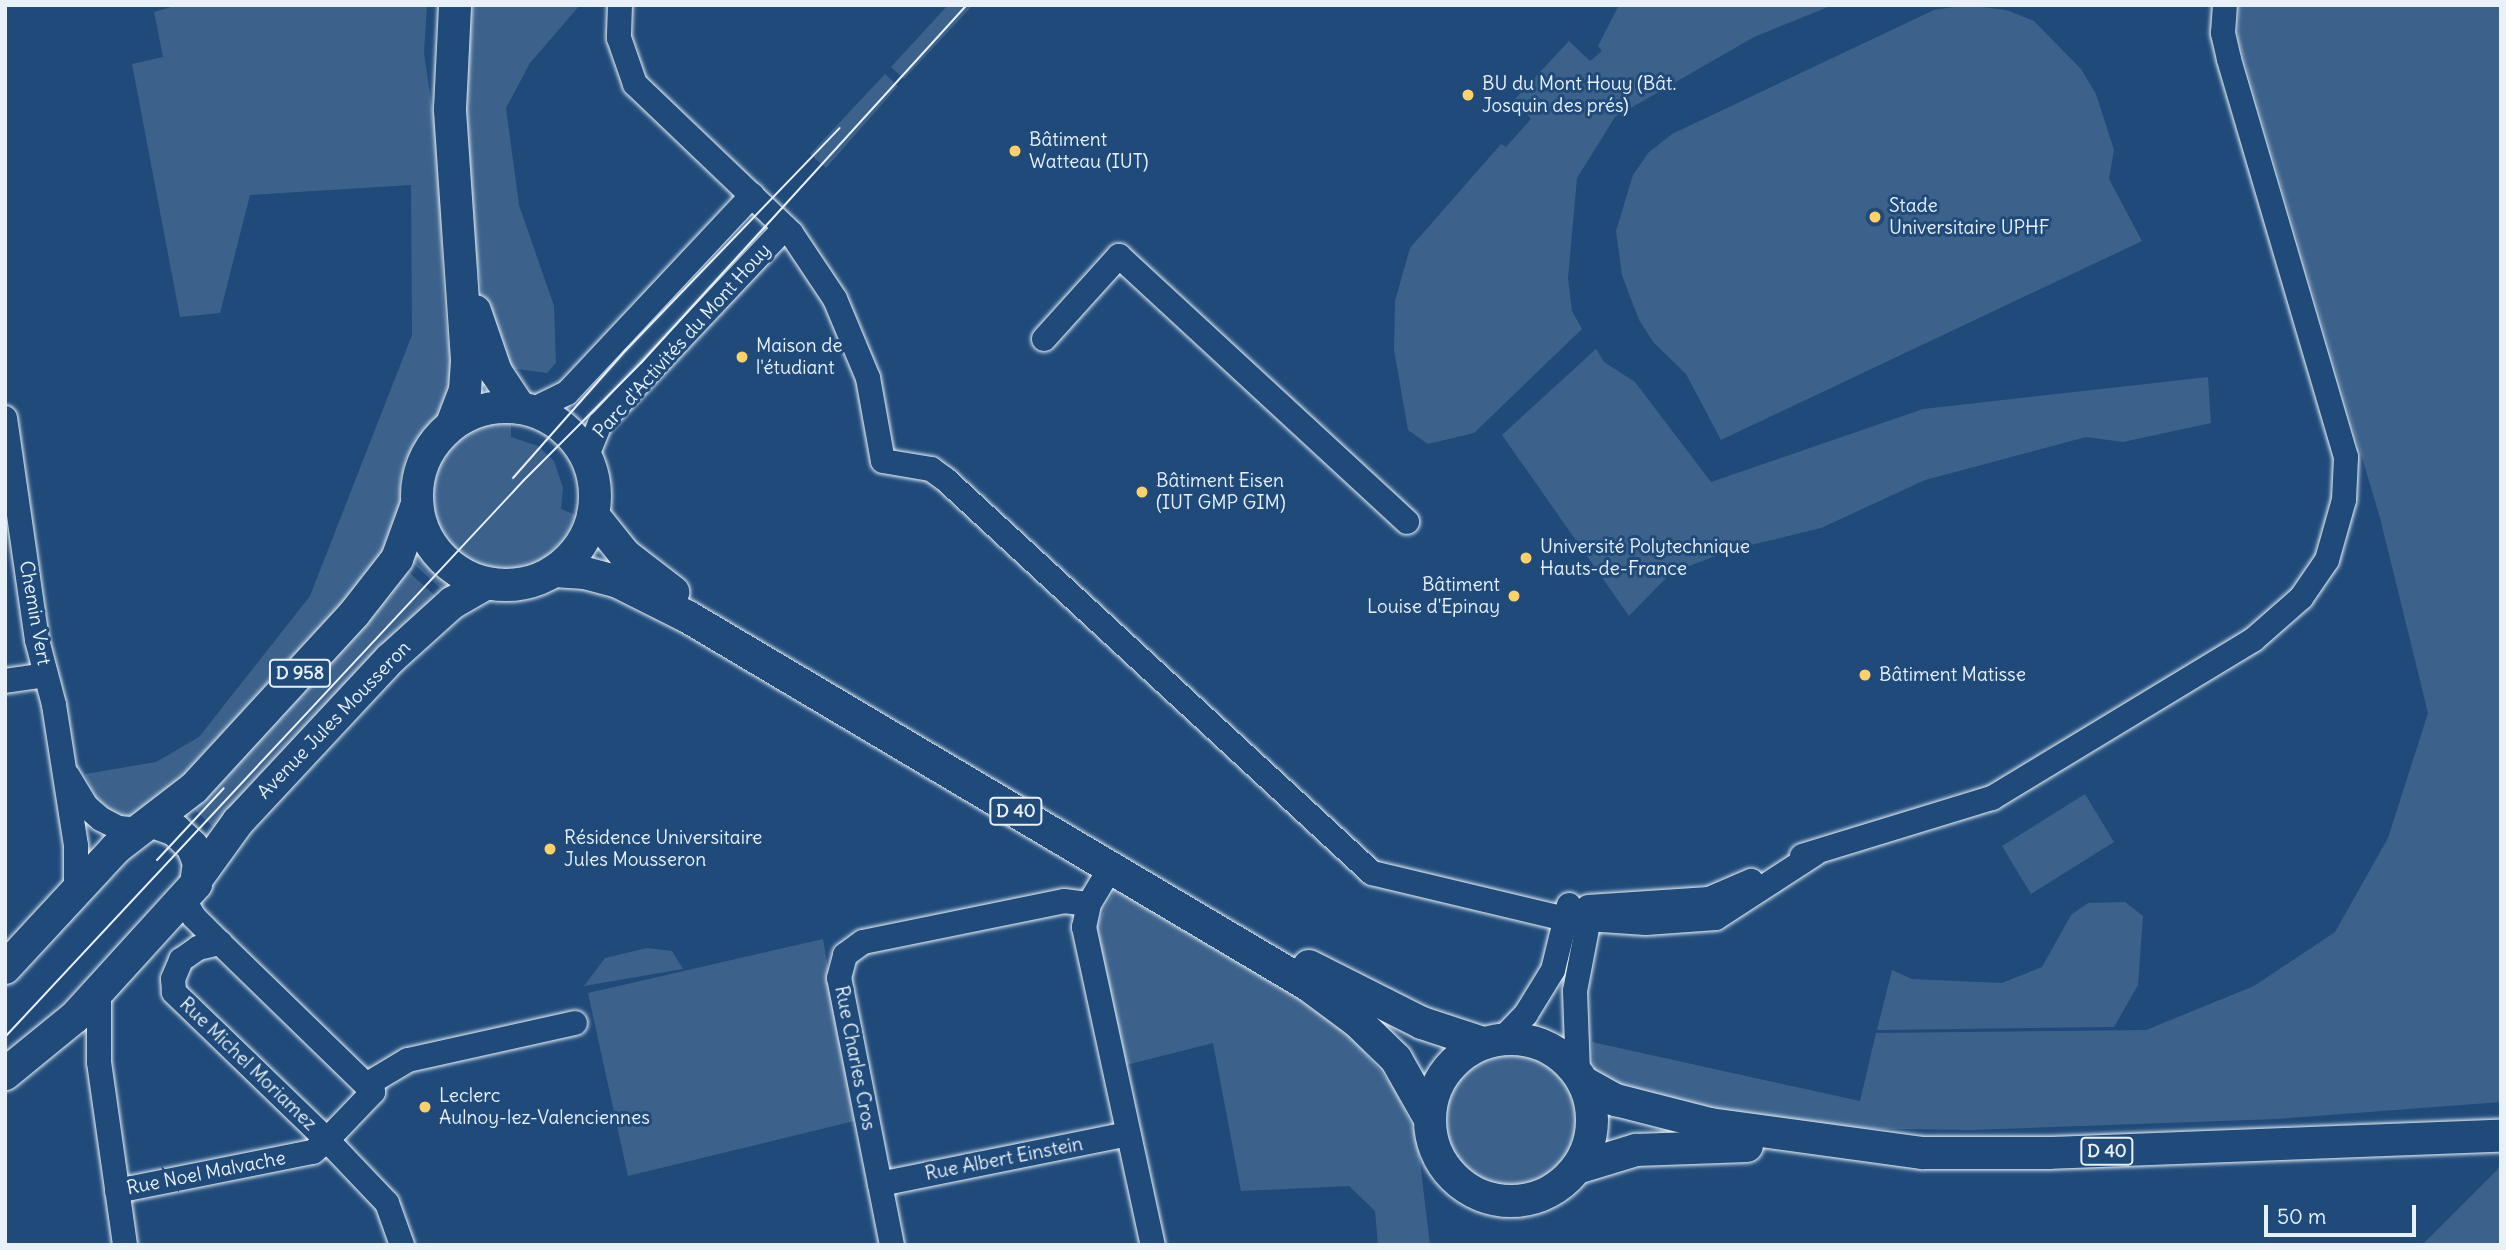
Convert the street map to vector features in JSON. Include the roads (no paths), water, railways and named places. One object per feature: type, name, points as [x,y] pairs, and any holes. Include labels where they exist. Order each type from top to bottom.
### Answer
[{"type":"main road","points":[[455,5],[450,109],[467,370],[452,424],[424,459],[417,503],[424,531],[444,559],[487,583],[522,583],[554,571],[579,547],[593,515],[594,486],[586,458],[565,430],[526,409],[496,372],[461,265]]},
{"type":"main road","points":[[452,424],[484,409],[526,409]]},
{"type":"main road","name":"D 958","points":[[146,826],[194,788],[365,601],[397,559],[417,503]]},
{"type":"main road","name":"D 40","points":[[593,515],[625,555],[705,612],[1257,938],[1413,1019],[1493,1041]]},
{"type":"main road","name":"D 40","points":[[554,571],[585,573],[618,582],[680,613],[1111,867],[1343,1010],[1396,1059],[1430,1119]]},
{"type":"main road","name":"Avenue Jules Mousseron","points":[[52,1037],[99,991],[192,889],[238,822],[390,659],[452,603],[487,583]]},
{"type":"main road","points":[[5,968],[76,891],[146,826],[188,842],[197,856],[192,889]]},
{"type":"main road","points":[[5,1039],[21,1045],[52,1037]]},
{"type":"main road","points":[[5,1074],[52,1037]]},
{"type":"main road","points":[[1526,1039],[1548,1047],[1581,1077],[1591,1106],[1592,1130],[1577,1168],[1558,1186],[1536,1198],[1510,1201],[1485,1197],[1463,1185],[1445,1167],[1434,1144],[1430,1119],[1434,1094],[1445,1073],[1462,1055],[1493,1041],[1526,1039]]},
{"type":"main road","name":"D 40","points":[[1581,1077],[1616,1100],[1710,1124],[1872,1149]]},
{"type":"main road","name":"D 40","points":[[2342,1139],[2501,1118]]},
{"type":"main road","name":"D 40","points":[[1577,1168],[1620,1152],[1663,1147],[2049,1153],[2342,1139],[2501,1136]]},
{"type":"street","name":"Parc d'Activités du Mont Houy","points":[[620,5],[619,38],[635,83],[785,228],[827,286],[853,336],[872,394],[883,461],[931,469],[945,479],[1372,873],[1518,905],[1579,913]]},
{"type":"street","points":[[1579,913],[1646,923],[1716,918],[1816,853],[1992,798],[2253,640],[2301,597],[2327,560],[2344,500],[2346,457],[2229,59],[2223,33],[2225,5]]},
{"type":"street","points":[[526,409],[567,393],[752,195]]},
{"type":"street","name":"Parc d'Activités du Mont Houy","points":[[586,458],[597,428],[785,228]]},
{"type":"street","points":[[1044,339],[1119,256],[1407,522]]},
{"type":"street","name":"Chemin Vert","points":[[5,418],[7,445],[76,852],[76,891]]},
{"type":"street","points":[[5,681],[46,675]]},
{"type":"street","name":"Chemin Vert","points":[[63,766],[97,816],[119,828],[146,826]]},
{"type":"street","points":[[1111,867],[1089,904],[1084,927],[1153,1245]]},
{"type":"street","points":[[192,889],[194,917],[366,1085],[408,1060],[575,1023]]},
{"type":"street","name":"Rue Charles Cros","points":[[892,1245],[839,978],[845,955],[857,944],[890,936],[1064,901],[1089,904]]},
{"type":"street","points":[[1493,1041],[1526,1013],[1552,970],[1579,913]]},
{"type":"street","points":[[1579,913],[1575,1000],[1581,1077]]},
{"type":"street","name":"Rue Michel Moriamez","points":[[220,943],[198,948],[181,960],[173,979],[174,992],[327,1140],[373,1092],[366,1085]]},
{"type":"street","points":[[99,991],[99,1062],[125,1245]]},
{"type":"street","points":[[52,1037],[81,1041],[99,1062]]},
{"type":"street","name":"Rue Albert Einstein","points":[[880,1184],[1128,1134]]},
{"type":"street","points":[[327,1140],[387,1203],[402,1245]]},
{"type":"street","name":"Rue Noel Malvache","points":[[117,1191],[313,1152],[327,1140]]},
{"type":"tram line","points":[[5,1037],[524,480],[641,363],[967,5]]},
{"type":"tram line","points":[[513,478],[626,350],[840,128]]},
{"type":"tram line","points":[[157,860],[224,788]]},
{"type":"place","name":"BU du Mont Houy (Bât. Josquin des prés)","points":[[1468,95]]},
{"type":"place","name":"Bâtiment Watteau (IUT)","points":[[1015,151]]},
{"type":"place","name":"Stade Universitaire UPHF","points":[[1875,217]]},
{"type":"place","name":"Maison de l'étudiant","points":[[742,357]]},
{"type":"place","name":"Bâtiment Eisen (IUT GMP GIM)","points":[[1142,492]]},
{"type":"place","name":"Université Polytechnique Hauts-de-France","points":[[1526,558]]},
{"type":"place","name":"Bâtiment Louise d'Epinay","points":[[1514,596]]},
{"type":"place","name":"Bâtiment Matisse","points":[[1865,675]]},
{"type":"place","name":"Résidence Universitaire Jules Mousseron","points":[[550,849]]},
{"type":"place","name":"Leclerc Aulnoy-lez-Valenciennes","points":[[425,1107]]}]
